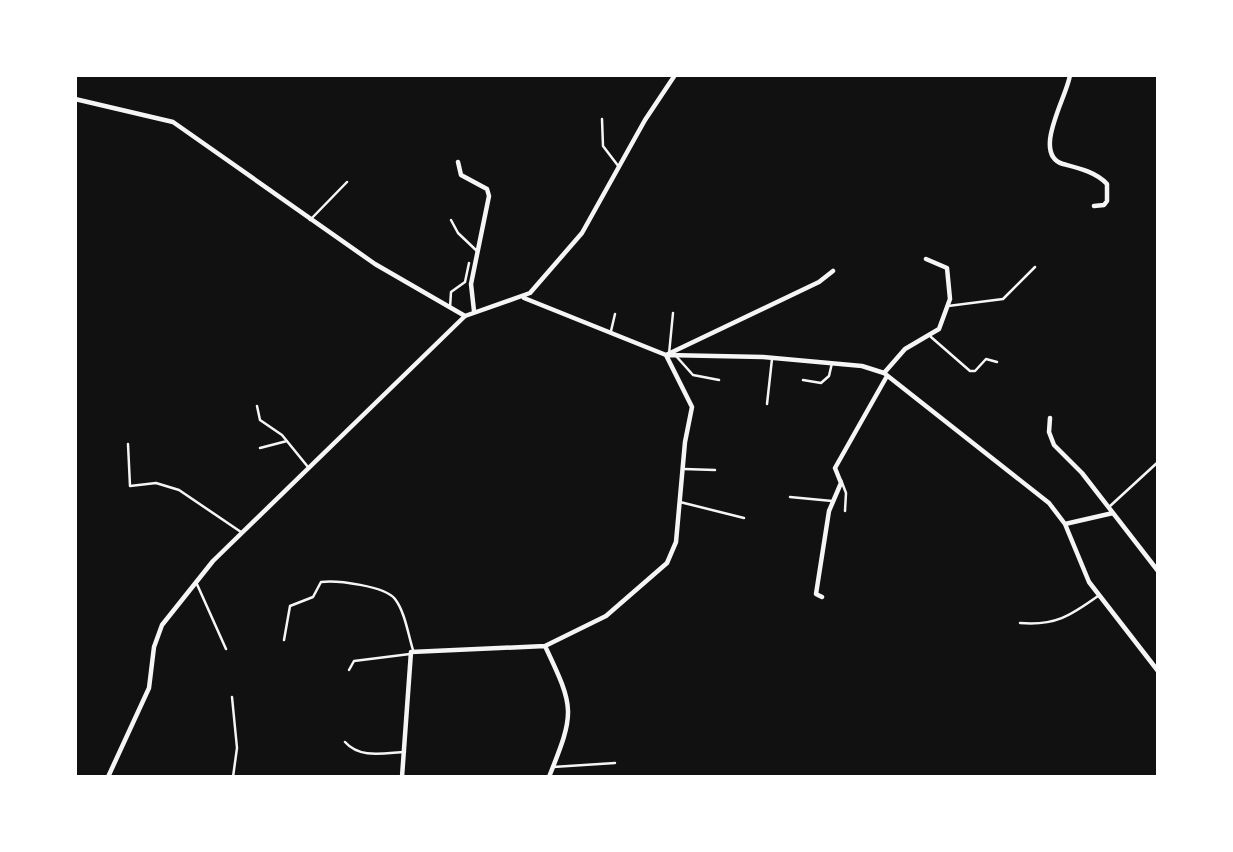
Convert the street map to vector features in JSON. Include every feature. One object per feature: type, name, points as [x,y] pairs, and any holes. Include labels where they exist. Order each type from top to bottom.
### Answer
[{"type":"street","points":[[108,777],[149,688],[157,635],[196,582],[242,533],[464,316],[523,298],[582,233],[675,75]]},
{"type":"street","points":[[1070,75],[1068,88],[1051,131],[1051,155],[1055,161],[1091,173],[1107,184],[1107,201],[1104,205],[1094,206]]},
{"type":"street","points":[[75,99],[173,122],[375,264],[464,316]]},
{"type":"street","points":[[458,162],[464,178],[487,189],[488,206],[470,294],[474,311]]},
{"type":"street","points":[[822,597],[816,594],[816,579],[833,501],[841,480],[836,465],[886,374],[905,349],[931,337],[939,329],[948,306],[947,268],[926,259]]},
{"type":"street","points":[[667,355],[819,282],[833,271]]},
{"type":"street","points":[[523,298],[667,355],[832,363],[862,366],[886,374],[1003,469],[1040,494],[1065,524],[1082,569],[1098,596],[1158,671]]},
{"type":"street","points":[[402,777],[412,652],[523,650],[545,646],[606,616],[667,563],[676,542],[692,407],[667,355]]},
{"type":"street","points":[[1050,418],[1049,432],[1054,445],[1082,473],[1158,571]]},
{"type":"street","points":[[1065,524],[1113,513]]},
{"type":"street","points":[[545,646],[570,706],[567,732],[549,777]]},
{"type":"lane","points":[[602,119],[603,146],[619,167]]},
{"type":"lane","points":[[310,220],[347,182]]},
{"type":"lane","points":[[451,220],[458,233],[478,252]]},
{"type":"lane","points":[[450,308],[451,292],[465,282],[469,263]]},
{"type":"lane","points":[[948,306],[1003,299],[1035,267]]},
{"type":"lane","points":[[667,355],[673,313]]},
{"type":"lane","points":[[610,334],[615,314]]},
{"type":"lane","points":[[931,337],[970,371],[975,371],[986,359],[997,362]]},
{"type":"lane","points":[[676,356],[694,375],[719,380]]},
{"type":"lane","points":[[767,404],[772,358]]},
{"type":"lane","points":[[803,380],[821,383],[829,376],[832,363]]},
{"type":"lane","points":[[257,406],[260,420],[287,441],[310,469]]},
{"type":"lane","points":[[260,448],[287,441]]},
{"type":"lane","points":[[128,444],[130,486],[156,483],[179,490],[242,533]]},
{"type":"lane","points":[[1108,507],[1158,462]]},
{"type":"lane","points":[[683,469],[715,470]]},
{"type":"lane","points":[[841,480],[846,493],[845,511]]},
{"type":"lane","points":[[790,497],[833,501]]},
{"type":"lane","points":[[680,502],[744,518]]},
{"type":"lane","points":[[284,640],[290,606],[313,597],[321,582],[335,580],[386,592],[394,597],[412,652],[354,661],[349,670]]},
{"type":"lane","points":[[196,582],[226,649]]},
{"type":"lane","points":[[1020,623],[1045,625],[1075,613],[1098,596]]},
{"type":"lane","points":[[232,697],[237,748],[233,777]]},
{"type":"lane","points":[[345,742],[352,750],[363,753],[405,752]]},
{"type":"lane","points":[[553,767],[615,763]]}]
